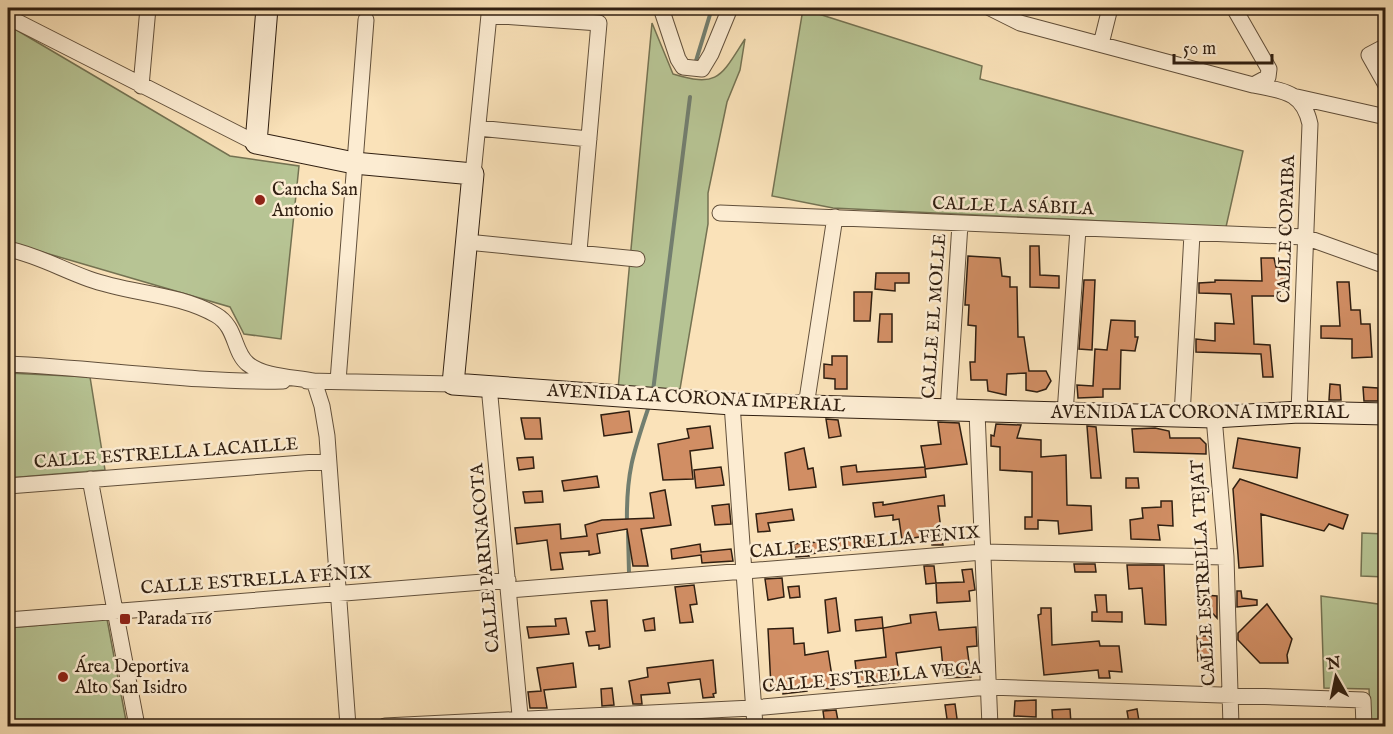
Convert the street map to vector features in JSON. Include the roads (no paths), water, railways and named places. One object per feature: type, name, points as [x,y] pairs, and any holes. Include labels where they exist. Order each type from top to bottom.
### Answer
[{"type":"street","points":[[141,86],[148,8]]},
{"type":"street","points":[[256,144],[267,8]]},
{"type":"street","points":[[661,8],[683,67],[702,69],[730,8]]},
{"type":"street","points":[[990,8],[1020,23],[1297,97],[1386,117]]},
{"type":"street","points":[[1101,44],[1110,8]]},
{"type":"street","points":[[1234,8],[1269,69],[1268,77],[1254,85]]},
{"type":"street","points":[[13,15],[141,86],[256,144],[354,163],[473,174]]},
{"type":"street","points":[[453,384],[489,15],[599,23],[579,251]]},
{"type":"street","points":[[338,381],[366,20]]},
{"type":"street","points":[[1386,46],[1369,56],[1386,85]]},
{"type":"street","name":"CALLE COPAIBA","points":[[1297,97],[1307,109],[1310,124],[1299,412]]},
{"type":"street","points":[[478,128],[589,139]]},
{"type":"street","name":"CALLE LA SÁBILA","points":[[720,213],[1305,237],[1386,266]]},
{"type":"street","points":[[806,406],[835,217]]},
{"type":"street","name":"CALLE EL MOLLE","points":[[948,411],[960,224]]},
{"type":"street","points":[[1065,413],[1078,229]]},
{"type":"street","points":[[1182,416],[1192,234]]},
{"type":"street","points":[[467,242],[579,251],[637,259]]},
{"type":"street","points":[[8,249],[46,260],[89,279],[162,296],[218,316],[229,326],[246,363],[278,374],[314,381],[322,406],[328,461],[348,726]]},
{"type":"street","name":"AVENIDA LA CORONA IMPERIAL","points":[[8,364],[83,367],[252,382],[338,381],[453,384],[732,404],[1214,417],[1299,412],[1386,414]]},
{"type":"street","name":"CALLE PARINACOTA","points":[[489,386],[520,723]]},
{"type":"street","points":[[732,404],[755,726]]},
{"type":"street","points":[[977,412],[990,726]]},
{"type":"street","name":"CALLE ESTRELLA TEJAT","points":[[1214,417],[1226,557],[1231,726]]},
{"type":"street","name":"CALLE ESTRELLA LACAILLE","points":[[8,486],[328,461]]},
{"type":"street","points":[[90,479],[137,726]]},
{"type":"street","name":"CALLE ESTRELLA FÉNIX","points":[[8,620],[337,595],[744,573],[983,552],[1226,557]]},
{"type":"street","name":"CALLE ESTRELLA VEGA","points":[[385,726],[520,723],[752,708],[988,687],[1363,700],[1364,726]]},
{"type":"waterway","points":[[695,64],[712,8]]},
{"type":"waterway","points":[[653,391],[690,97]]},
{"type":"waterway","points":[[627,524],[632,464],[649,406]]},
{"type":"waterway","points":[[628,532],[629,573]]},
{"type":"place","name":"Cancha San Antonio","points":[[260,200]]},
{"type":"place","name":"Parada 116","points":[[125,619]]},
{"type":"place","name":"Área Deportiva Alto San Isidro","points":[[63,677]]}]
